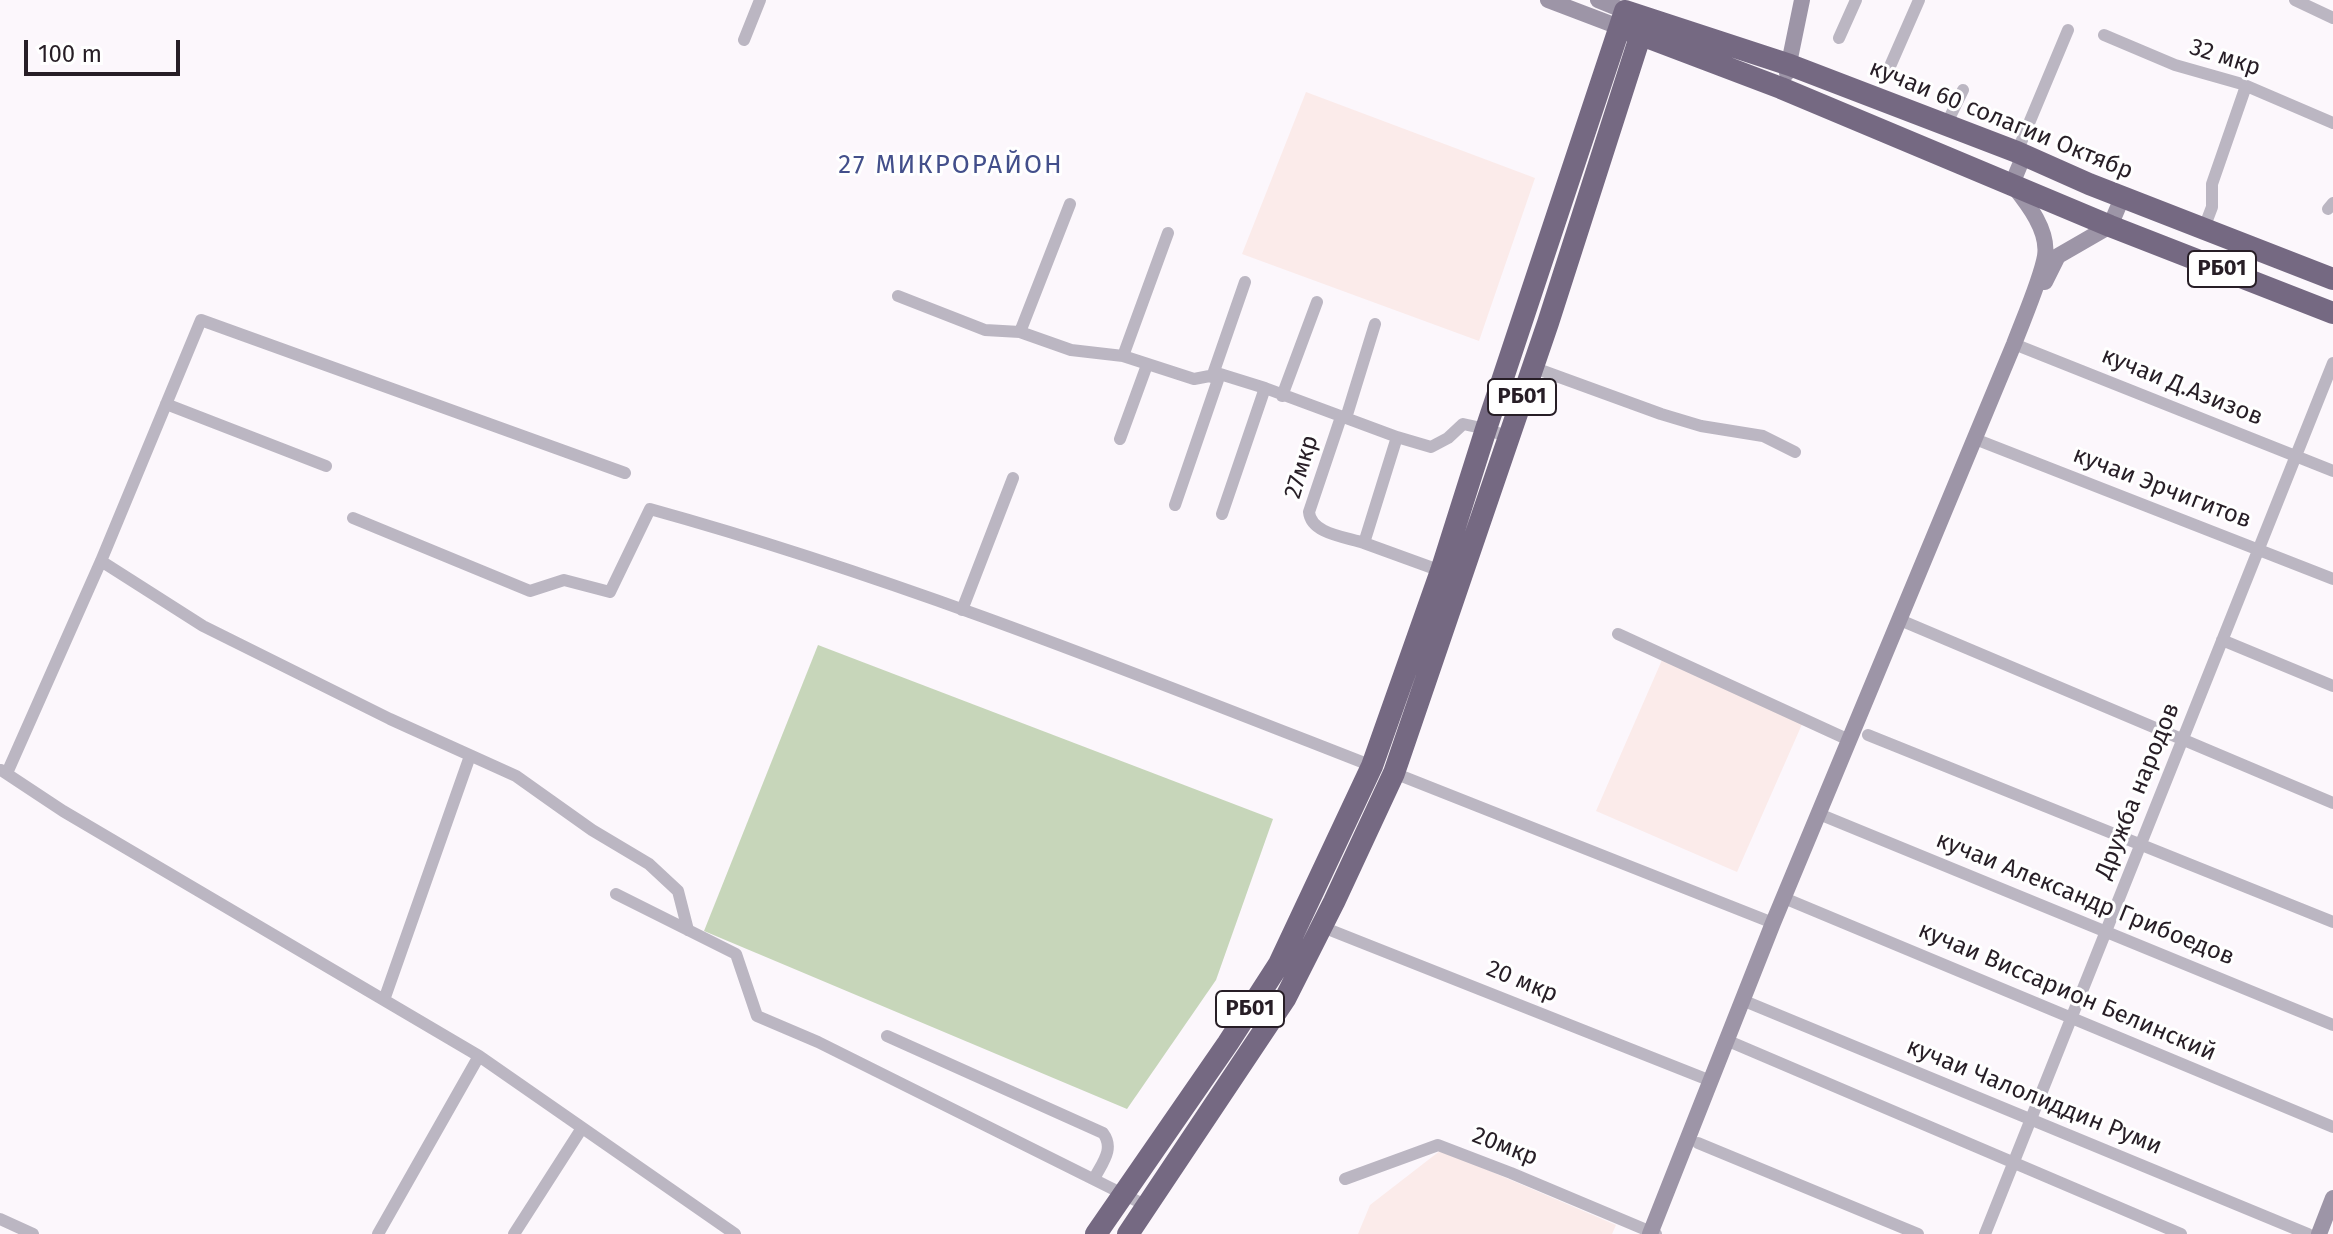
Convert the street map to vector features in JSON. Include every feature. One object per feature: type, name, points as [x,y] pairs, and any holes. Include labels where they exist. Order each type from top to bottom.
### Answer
[{"type":"highway","name":"кучаи 60 солагии Октябр","points":[[1628,16],[1790,65],[1946,125],[2021,148],[2122,198],[2333,279]]},
{"type":"highway","name":"РБ01","points":[[1628,16],[1781,88],[2110,226],[2333,313]]},
{"type":"highway","name":"РБ01","points":[[1128,1234],[1285,999],[1394,773],[1532,367],[1628,16]]},
{"type":"highway","name":"РБ01","points":[[1096,1234],[1279,964],[1372,766],[1628,16]]},
{"type":"highway","points":[[2274,290],[2270,281],[2271,271],[2277,263],[2285,260]]},
{"type":"main road","points":[[1548,0],[1628,16]]},
{"type":"main road","points":[[1598,0],[1628,16]]},
{"type":"main road","points":[[1781,88],[1790,65],[1802,0]]},
{"type":"main road","points":[[1651,1232],[1708,1080],[1819,814],[1846,738],[1900,620],[2014,344],[2045,256],[2041,231],[2030,208],[2012,184],[2021,148]]},
{"type":"main road","points":[[2014,344],[2058,256],[2110,226],[2122,198]]},
{"type":"main road","points":[[2319,1234],[2333,1198]]},
{"type":"street","points":[[744,40],[760,0]]},
{"type":"street","points":[[1839,38],[1856,0]]},
{"type":"street","points":[[1891,64],[1919,0]]},
{"type":"street","points":[[2295,0],[2333,18]]},
{"type":"street","points":[[2021,148],[2068,30]]},
{"type":"street","name":"32 мкр","points":[[2104,35],[2175,65],[2246,86],[2333,123]]},
{"type":"street","points":[[2204,228],[2212,207],[2212,184],[2246,86]]},
{"type":"street","points":[[1946,125],[1963,90]]},
{"type":"street","points":[[1020,332],[1070,204]]},
{"type":"street","points":[[1123,356],[1168,233]]},
{"type":"street","points":[[1175,505],[1245,282]]},
{"type":"street","name":"27мкр","points":[[898,296],[985,330],[1020,332],[1071,350],[1123,356],[1194,379],[1216,376],[1265,388],[1431,447],[1448,438],[1463,424],[1486,429]]},
{"type":"street","points":[[1282,396],[1317,302]]},
{"type":"street","points":[[625,473],[201,320],[101,561],[3,771],[63,811],[479,1056],[735,1234]]},
{"type":"street","name":"27мкр","points":[[1375,324],[1309,512],[1310,519],[1318,528],[1441,571]]},
{"type":"street","name":"кучаи Д.Азизов","points":[[2014,344],[2333,471]]},
{"type":"street","name":"Дружба народов","points":[[1985,1234],[2333,363]]},
{"type":"street","points":[[1120,439],[1147,365]]},
{"type":"street","points":[[1532,367],[1701,426],[1763,436],[1795,452]]},
{"type":"street","points":[[1222,514],[1265,388]]},
{"type":"street","points":[[166,404],[326,466]]},
{"type":"street","points":[[1486,429],[1509,437]]},
{"type":"street","points":[[1364,543],[1397,437]]},
{"type":"street","name":"кучаи Эрчигитов","points":[[1975,439],[2333,579]]},
{"type":"street","points":[[962,610],[1013,478]]},
{"type":"street","points":[[353,518],[530,591],[564,580],[610,592],[650,509],[828,562],[1372,766]]},
{"type":"street","points":[[101,561],[203,626],[390,719],[516,776],[592,830],[649,864],[678,891],[688,930]]},
{"type":"street","points":[[1900,620],[2333,803]]},
{"type":"street","points":[[1618,634],[1846,738]]},
{"type":"street","points":[[2222,640],[2333,686]]},
{"type":"street","points":[[1868,735],[2333,922]]},
{"type":"street","points":[[384,1000],[470,756]]},
{"type":"street","points":[[1394,773],[1773,923]]},
{"type":"street","name":"кучаи Александр Грибоедов","points":[[1819,814],[2333,1025]]},
{"type":"street","points":[[616,894],[736,954],[757,1016],[818,1042],[1147,1206]]},
{"type":"street","name":"кучаи Виссарион Белинский","points":[[1784,898],[2333,1127]]},
{"type":"street","name":"20 мкр","points":[[1302,913],[1321,927],[1708,1080]]},
{"type":"street","name":"кучаи Чалолиддин Руми","points":[[1742,1000],[2308,1234]]},
{"type":"street","points":[[887,1036],[1103,1133],[1110,1141],[1110,1149],[1094,1179]]},
{"type":"street","points":[[1726,1040],[2181,1234]]},
{"type":"street","points":[[378,1234],[479,1056]]},
{"type":"street","points":[[514,1234],[582,1128]]},
{"type":"street","points":[[1698,1143],[1918,1234]]},
{"type":"street","name":"20мкр","points":[[1345,1179],[1438,1145],[1651,1232]]},
{"type":"street","points":[[0,1219],[33,1234]]},
{"type":"shaded area","points":[[1306,92],[1535,178],[1479,341],[1242,254]]},
{"type":"shaded area","points":[[1662,660],[1803,722],[1737,872],[1596,811]]},
{"type":"shaded area","points":[[1441,1150],[1616,1225],[1612,1234],[1358,1234],[1370,1205]]},
{"type":"green space","points":[[818,645],[1273,819],[1216,980],[1127,1109],[704,931]]},
{"type":"district","name":"27 МИКРОРАЙОН","points":[[951,166]]}]
